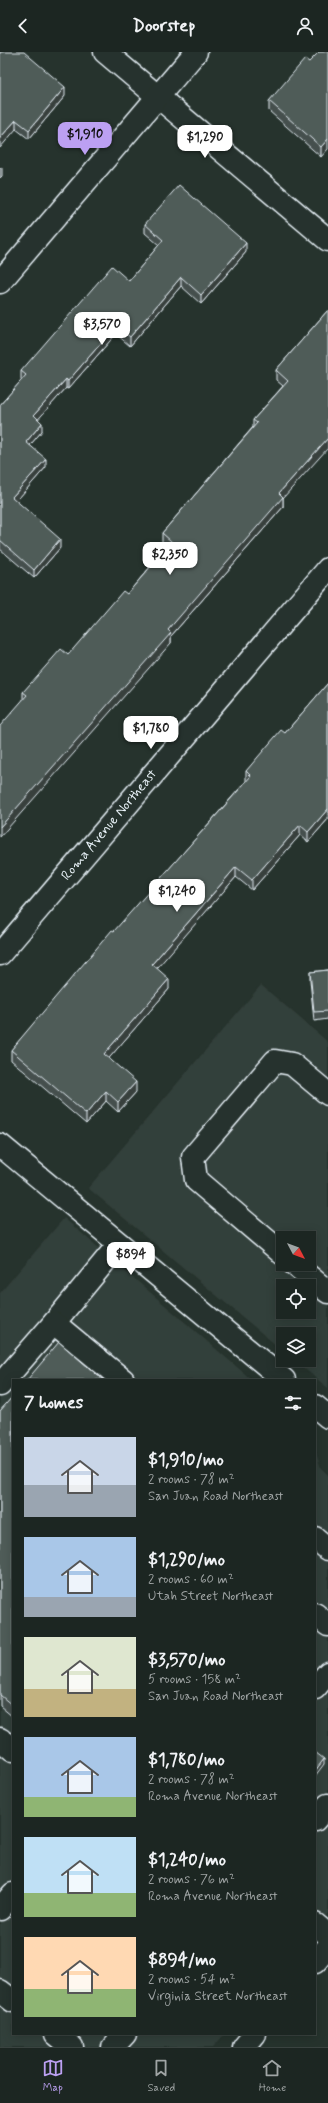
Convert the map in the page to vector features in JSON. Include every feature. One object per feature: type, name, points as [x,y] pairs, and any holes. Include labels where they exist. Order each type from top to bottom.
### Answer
[{"type":"street","points":[[105,52],[328,240]]},
{"type":"street","points":[[0,282],[196,52]]},
{"type":"street","name":"Roma Avenue Northeast","points":[[0,954],[328,569]]},
{"type":"street","points":[[276,1248],[196,1180],[193,1157],[275,1061],[292,1064],[328,1094]]},
{"type":"street","points":[[0,1145],[283,1379]]},
{"type":"street","points":[[0,1385],[54,1323],[119,1244]]},
{"type":"street","points":[[302,1271],[328,1292]]},
{"type":"street","points":[[54,1323],[122,1379]]},
{"type":"street","points":[[316,1407],[328,1417]]},
{"type":"street","points":[[316,1539],[328,1549]]},
{"type":"street","points":[[316,1615],[328,1625]]},
{"type":"street","points":[[316,1687],[328,1674]]},
{"type":"street","points":[[0,1739],[12,1749]]},
{"type":"street","points":[[316,1819],[328,1805]]},
{"type":"street","points":[[0,1909],[12,1895]]},
{"type":"street","points":[[316,1925],[328,1935]]},
{"type":"street","points":[[316,1961],[328,1947]]},
{"type":"street","points":[[0,1991],[12,2000]]},
{"type":"street","points":[[57,2035],[72,2047]]},
{"type":"street","points":[[113,2047],[124,2035]]},
{"type":"street","points":[[244,2047],[253,2035]]},
{"type":"shaded area","points":[[261,985],[328,1042],[328,1388],[302,1367],[316,1367],[316,1327],[276,1327],[276,1345],[88,1188]]},
{"type":"shaded area","points":[[64,1218],[251,1379],[12,1379],[12,2035],[224,2035],[213,2047],[0,2047],[0,1293]]},
{"type":"shaded area","points":[[316,1453],[321,1468],[328,1475],[328,1913],[316,1927]]},
{"type":"building","points":[[0,52],[24,52],[65,87],[29,130],[16,120],[0,138]]},
{"type":"building","points":[[319,52],[328,52],[328,139],[321,147],[269,101],[305,59],[309,62]]},
{"type":"building","points":[[179,185],[246,243],[201,295],[181,277],[130,337],[116,326],[68,381],[66,379],[34,415],[42,423],[26,442],[46,459],[12,497],[60,539],[34,570],[0,540],[0,405],[26,375],[21,371],[112,266],[129,281],[163,240],[145,224]]},
{"type":"building","points":[[328,310],[328,438],[279,493],[283,497],[168,630],[171,633],[0,827],[0,726],[27,695],[23,692],[61,649],[68,655],[123,591],[127,594],[172,542],[162,533],[257,423],[253,420],[288,381],[276,370]]},
{"type":"building","points":[[328,683],[328,809],[308,832],[300,825],[252,880],[236,867],[152,964],[169,979],[104,1054],[136,1082],[118,1102],[106,1091],[86,1114],[11,1050],[112,930],[114,931],[251,776],[246,771],[281,730],[285,733]]},
{"type":"building","points":[[328,970],[328,1011],[314,1012],[310,972]]},
{"type":"building","points":[[59,1342],[102,1379],[28,1379]]},
{"type":"building","points":[[12,1397],[12,1705],[0,1695],[0,1411]]},
{"type":"building","points":[[316,1753],[324,1759],[316,1770]]}]
